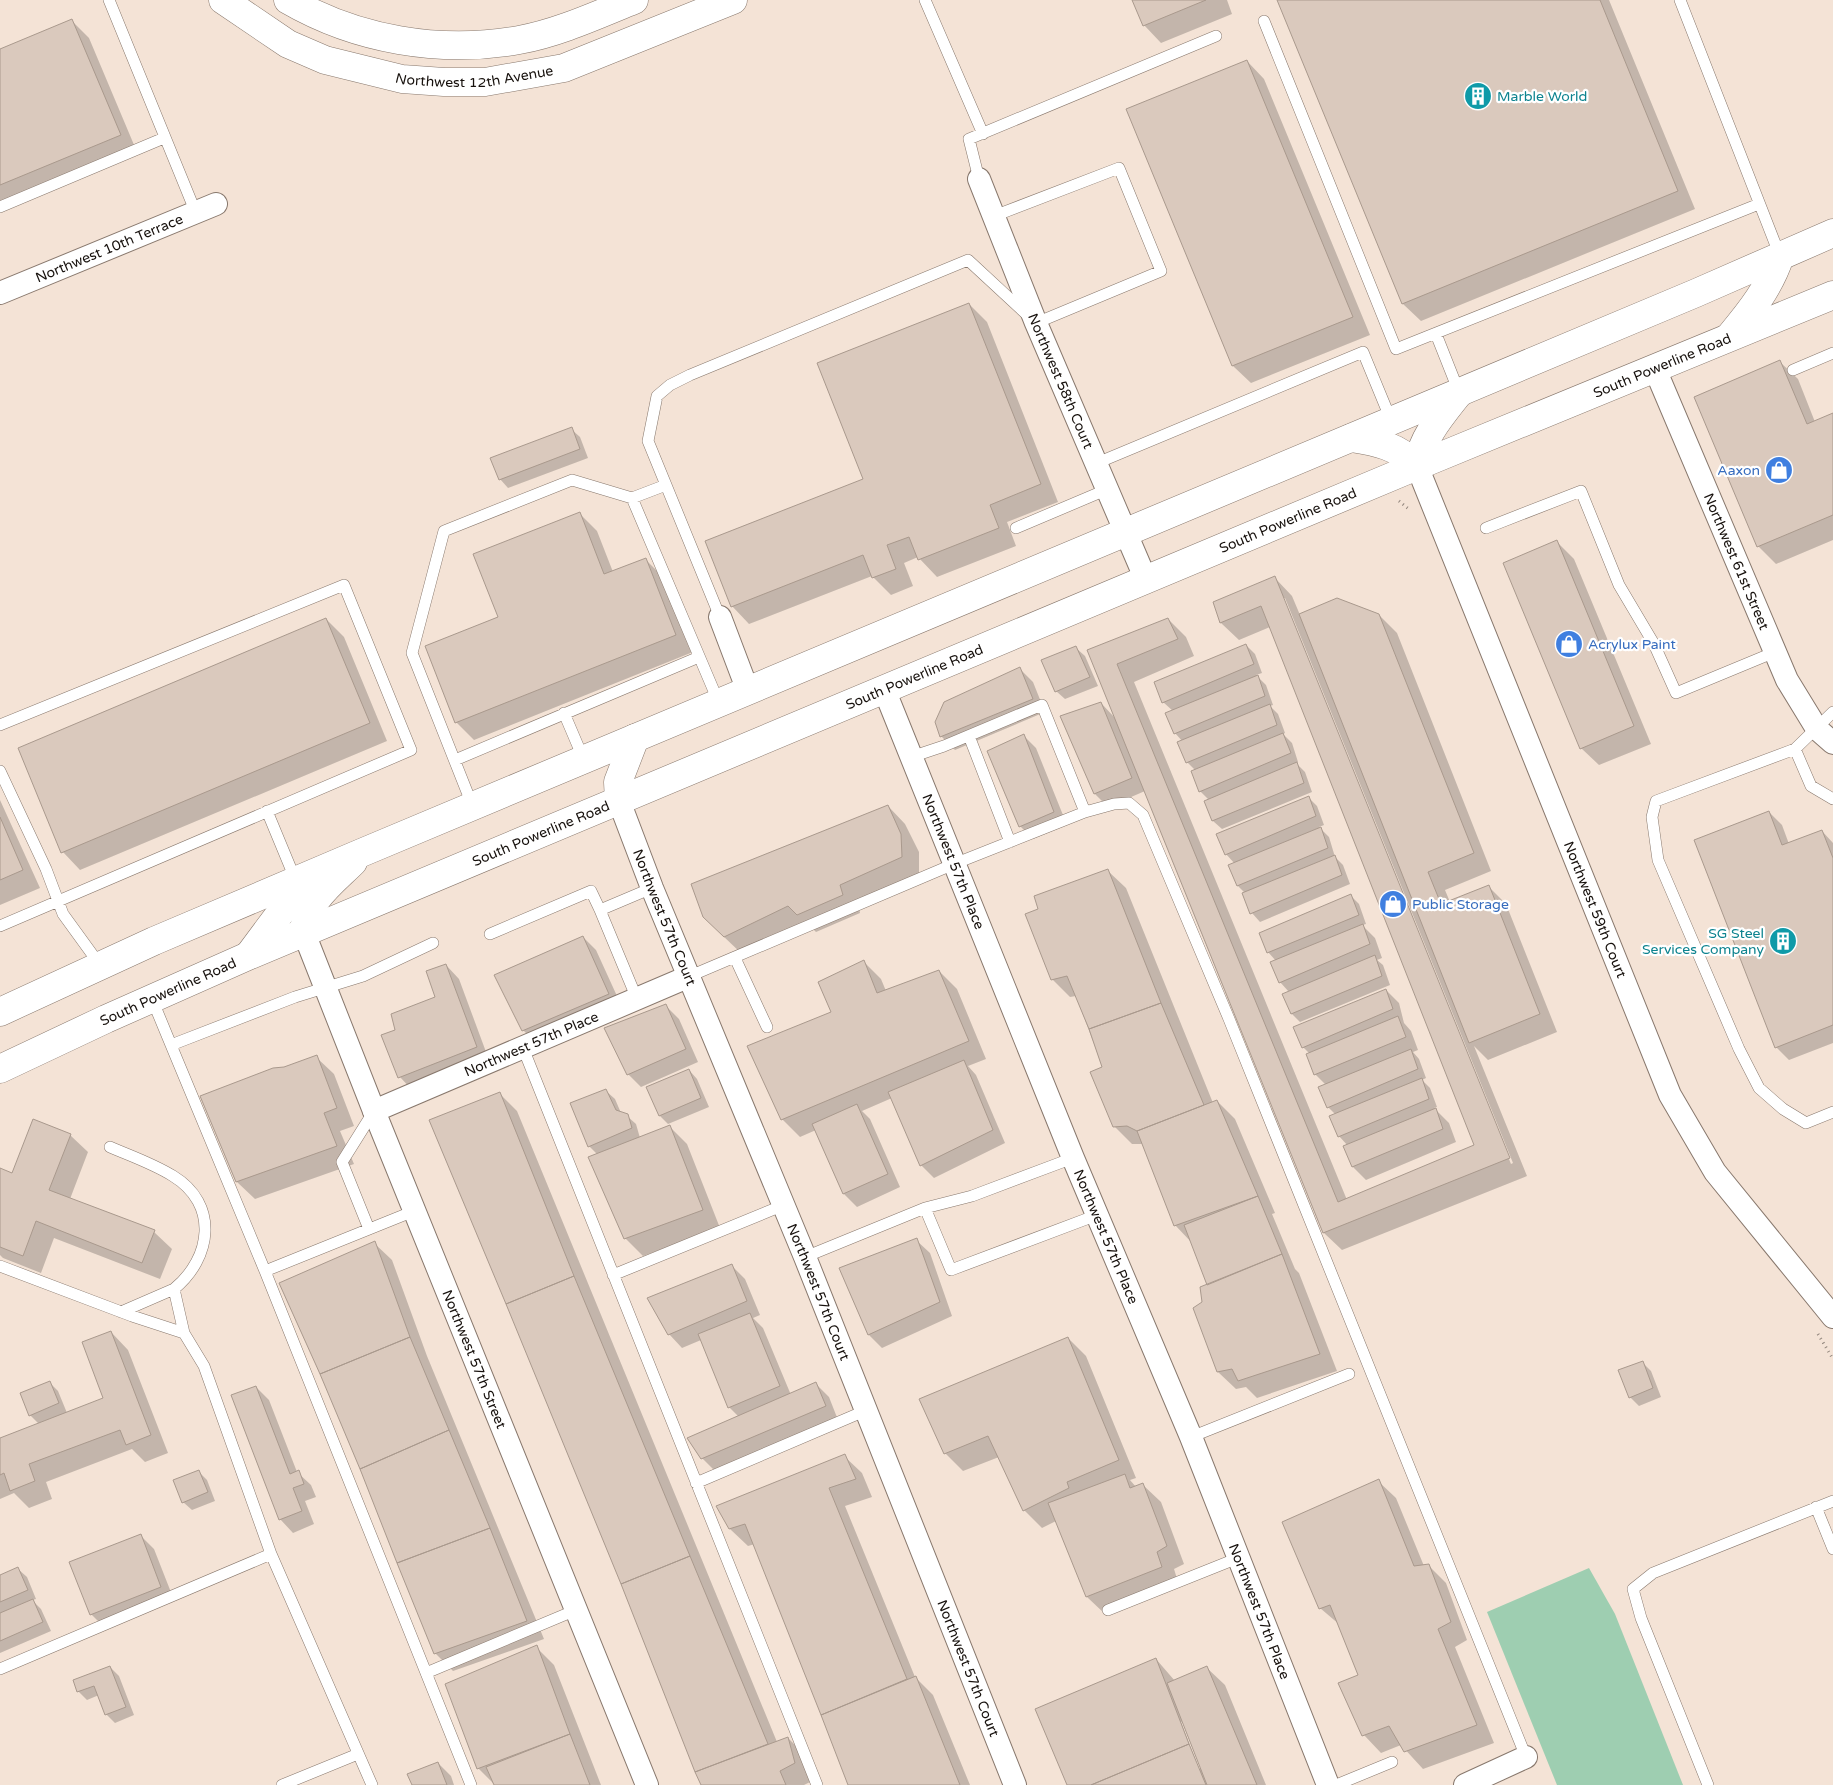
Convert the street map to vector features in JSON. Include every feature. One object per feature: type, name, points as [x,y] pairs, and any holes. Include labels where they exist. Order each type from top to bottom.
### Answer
[{"type":"main road","name":"Northwest 12th Avenue","points":[[223,0],[288,44],[325,60],[402,79],[444,82],[485,82],[564,68],[724,2]]},
{"type":"main road","name":"Northwest 12th Avenue","points":[[288,0],[338,24],[372,35],[445,46],[482,45],[520,40],[555,30],[634,0]]},
{"type":"main road","points":[[0,1012],[100,965],[361,853],[1351,438],[1833,233]]},
{"type":"main road","points":[[1728,339],[1758,300],[1772,278],[1780,256]]},
{"type":"main road","name":"South Powerline Road","points":[[0,1069],[248,956],[1417,466],[1728,339],[1831,300]]},
{"type":"main road","points":[[1417,466],[1420,452],[1428,434],[1450,396]]},
{"type":"main road","points":[[1351,438],[1397,449],[1406,454],[1417,466]]},
{"type":"main road","points":[[619,801],[618,782],[635,738]]},
{"type":"main road","points":[[304,933],[306,915],[312,905],[361,853]]},
{"type":"main road","points":[[248,956],[288,904],[296,881]]},
{"type":"street","name":"Northwest 58th Court","points":[[979,180],[1036,323],[1146,580]]},
{"type":"street","name":"Northwest 10th Terrace","points":[[0,293],[216,204]]},
{"type":"street","name":"Northwest 61st Street","points":[[1655,369],[1787,680],[1825,736]]},
{"type":"street","name":"Northwest 59th Court","points":[[1417,466],[1670,1095],[1715,1172],[1833,1317]]},
{"type":"street","points":[[720,617],[748,691]]},
{"type":"street","name":"Northwest 57th Place","points":[[884,689],[1073,1158],[1191,1437],[1328,1785]]},
{"type":"street","name":"Northwest 57th Court","points":[[619,801],[652,888],[806,1257],[1015,1785]]},
{"type":"street","name":"Northwest 57th Street","points":[[304,933],[414,1211],[647,1785]]},
{"type":"street","name":"Northwest 57th Place","points":[[374,1111],[690,976]]},
{"type":"street","points":[[1465,1785],[1526,1757]]},
{"type":"lane","points":[[109,0],[196,213]]},
{"type":"lane","points":[[925,0],[982,134]]},
{"type":"lane","points":[[1680,0],[1780,256]]},
{"type":"lane","points":[[1264,22],[1396,349],[1759,204]]},
{"type":"lane","points":[[979,180],[968,139],[1216,36]]},
{"type":"lane","points":[[0,207],[164,138]]},
{"type":"lane","points":[[720,617],[648,441],[657,396],[670,385],[690,375],[968,260],[1036,323],[1161,271],[1120,168],[994,216]]},
{"type":"lane","points":[[1436,334],[1450,396]]},
{"type":"lane","points":[[1097,463],[1363,352],[1391,420]]},
{"type":"lane","points":[[1793,370],[1833,353]]},
{"type":"lane","points":[[473,806],[412,654],[444,531],[572,480],[632,498],[666,485]]},
{"type":"lane","points":[[1016,528],[1108,489]]},
{"type":"lane","points":[[1486,528],[1581,491],[1619,585],[1654,644],[1676,693],[1775,652]]},
{"type":"lane","points":[[632,498],[718,703]]},
{"type":"lane","points":[[0,725],[344,585],[411,750],[0,926]]},
{"type":"lane","points":[[455,760],[699,656]]},
{"type":"lane","points":[[912,757],[970,736],[1042,705],[1084,812]]},
{"type":"lane","points":[[1833,712],[1825,736],[1656,801],[1652,817],[1658,860],[1739,1049],[1759,1088],[1783,1109],[1806,1123],[1833,1112]]},
{"type":"lane","points":[[564,713],[584,760]]},
{"type":"lane","points":[[970,736],[1010,842]]},
{"type":"lane","points":[[1795,749],[1811,786],[1833,799]]},
{"type":"lane","points":[[0,772],[63,914],[100,965]]},
{"type":"lane","points":[[690,976],[954,864],[1084,812],[1114,804],[1129,803],[1143,815],[1229,1019],[1526,1757]]},
{"type":"lane","points":[[267,811],[296,881]]},
{"type":"lane","points":[[600,910],[652,888]]},
{"type":"lane","points":[[490,934],[591,891],[637,1000]]},
{"type":"lane","points":[[171,1045],[325,987],[363,976],[432,943]]},
{"type":"lane","points":[[735,958],[767,1027]]},
{"type":"lane","points":[[152,999],[265,1271],[471,1785]]},
{"type":"lane","points":[[523,1048],[817,1785]]},
{"type":"lane","points":[[369,1229],[342,1162],[374,1111]]},
{"type":"lane","points":[[110,1147],[173,1176],[190,1190],[201,1209],[205,1232],[203,1250],[188,1278],[174,1289],[121,1312]]},
{"type":"lane","points":[[806,1257],[925,1208],[972,1196],[1073,1158]]},
{"type":"lane","points":[[613,1275],[784,1205]]},
{"type":"lane","points":[[925,1208],[951,1270],[1097,1215]]},
{"type":"lane","points":[[265,1271],[414,1211]]},
{"type":"lane","points":[[0,1266],[121,1312],[184,1333]]},
{"type":"lane","points":[[174,1289],[184,1333],[204,1366],[271,1554],[372,1785]]},
{"type":"lane","points":[[1191,1437],[1349,1374]]},
{"type":"lane","points":[[696,1483],[867,1410]]},
{"type":"lane","points":[[1708,1785],[1641,1618],[1633,1589],[1653,1573],[1833,1501]]},
{"type":"lane","points":[[1816,1507],[1833,1549]]},
{"type":"lane","points":[[0,1669],[271,1554]]},
{"type":"lane","points":[[1108,1610],[1238,1558]]},
{"type":"lane","points":[[426,1673],[576,1610]]},
{"type":"lane","points":[[282,1785],[358,1754]]},
{"type":"lane","points":[[1336,1785],[1392,1762]]},
{"type":"green space","points":[[1589,1568],[1615,1614],[1683,1785],[1557,1785],[1487,1612]]},
{"type":"building","points":[[1132,0],[1206,0],[1143,26]]},
{"type":"building","name":"Marble World","points":[[1277,0],[1600,0],[1678,191],[1402,304]]},
{"type":"building","points":[[72,19],[121,135],[0,185],[0,49]]},
{"type":"building","points":[[1247,60],[1353,317],[1232,366],[1126,109]]},
{"type":"building","points":[[969,303],[1041,484],[990,505],[999,528],[918,560],[909,537],[887,545],[896,569],[872,578],[863,555],[731,607],[705,541],[863,479],[817,363]]},
{"type":"building","name":"Aaxon","points":[[1780,360],[1807,424],[1833,413],[1833,515],[1757,547],[1694,397]]},
{"type":"building","points":[[572,427],[580,449],[499,480],[490,458]]},
{"type":"building","points":[[580,512],[604,574],[646,558],[676,635],[455,723],[425,646],[498,617],[473,554]]},
{"type":"building","name":"Acrylux Paint","points":[[1557,540],[1634,726],[1580,749],[1503,563]]},
{"type":"building","name":"Public Storage","points":[[1275,576],[1510,1158],[1323,1233],[1087,650],[1168,618],[1178,639],[1117,664],[1338,1202],[1474,1145],[1261,606],[1220,623],[1213,602]]},
{"type":"building","points":[[1337,598],[1379,614],[1474,853],[1428,872],[1441,904],[1489,885],[1540,1014],[1469,1043],[1299,614]]},
{"type":"building","points":[[326,618],[370,723],[61,853],[18,748]]},
{"type":"building","points":[[1246,644],[1254,664],[1162,703],[1154,682]]},
{"type":"building","points":[[1076,646],[1090,677],[1055,692],[1041,660]]},
{"type":"building","points":[[1020,667],[1033,699],[940,737],[935,722],[944,702]]},
{"type":"building","points":[[1258,675],[1265,696],[1174,734],[1165,713]]},
{"type":"building","points":[[1101,702],[1132,778],[1094,794],[1060,716]]},
{"type":"building","points":[[1270,704],[1277,725],[1186,763],[1177,742]]},
{"type":"building","points":[[1283,733],[1291,753],[1199,792],[1191,771]]},
{"type":"building","points":[[1024,734],[1054,812],[1019,827],[987,751]]},
{"type":"building","points":[[1297,762],[1304,783],[1212,821],[1204,801]]},
{"type":"building","points":[[1309,796],[1316,816],[1225,855],[1216,834]]},
{"type":"building","points":[[888,805],[901,834],[902,857],[840,885],[843,895],[797,915],[788,906],[724,937],[703,917],[691,884]]},
{"type":"building","name":"SG Steel Services Company","points":[[1769,811],[1782,845],[1822,830],[1833,858],[1833,1025],[1775,1048],[1694,840]]},
{"type":"building","points":[[0,817],[23,870],[0,880]]},
{"type":"building","points":[[1321,827],[1328,848],[1237,886],[1228,865]]},
{"type":"building","points":[[1335,855],[1342,875],[1250,914],[1242,893]]},
{"type":"building","points":[[1108,869],[1161,1003],[1089,1029],[1067,976],[1051,980],[1025,914],[1038,909],[1034,896]]},
{"type":"building","points":[[1351,894],[1359,915],[1267,953],[1259,933]]},
{"type":"building","points":[[1363,924],[1370,944],[1279,983],[1270,962]]},
{"type":"building","points":[[583,936],[609,994],[522,1031],[494,975]]},
{"type":"building","points":[[1375,955],[1382,976],[1291,1014],[1282,994]]},
{"type":"building","points":[[864,960],[877,993],[939,970],[969,1041],[781,1120],[747,1046],[831,1012],[818,982]]},
{"type":"building","points":[[446,964],[477,1047],[398,1078],[381,1035],[395,1030],[391,1014],[435,997],[426,971]]},
{"type":"building","points":[[1386,989],[1393,1009],[1302,1048],[1293,1027]]},
{"type":"building","points":[[1161,1003],[1204,1105],[1137,1131],[1127,1126],[1113,1127],[1090,1072],[1102,1067],[1089,1029]]},
{"type":"building","points":[[666,1004],[686,1049],[627,1075],[604,1028]]},
{"type":"building","points":[[1398,1016],[1406,1037],[1314,1075],[1306,1054]]},
{"type":"building","points":[[1411,1049],[1418,1069],[1327,1108],[1318,1087]]},
{"type":"building","points":[[317,1055],[337,1108],[324,1113],[337,1146],[236,1182],[200,1096],[273,1068],[284,1067]]},
{"type":"building","points":[[964,1060],[993,1130],[920,1166],[888,1092]]},
{"type":"building","points":[[689,1069],[701,1098],[659,1116],[646,1087]]},
{"type":"building","points":[[1422,1078],[1429,1099],[1338,1137],[1329,1116]]},
{"type":"building","points":[[606,1089],[616,1110],[628,1114],[632,1128],[588,1147],[570,1103]]},
{"type":"building","points":[[500,1092],[574,1276],[506,1304],[429,1120]]},
{"type":"building","points":[[1217,1100],[1258,1196],[1174,1226],[1137,1131]]},
{"type":"building","points":[[857,1104],[888,1174],[843,1194],[812,1124]]},
{"type":"building","points":[[1436,1108],[1443,1129],[1352,1167],[1343,1146]]},
{"type":"building","points":[[33,1119],[71,1134],[49,1190],[155,1230],[142,1263],[36,1221],[23,1256],[0,1247],[0,1168],[12,1173]]},
{"type":"building","points":[[670,1125],[703,1210],[624,1239],[588,1157]]},
{"type":"building","points":[[1258,1196],[1282,1254],[1207,1285],[1184,1225]]},
{"type":"building","points":[[917,1238],[940,1302],[868,1335],[839,1268]]},
{"type":"building","points":[[375,1241],[410,1337],[320,1374],[279,1283]]},
{"type":"building","points":[[1282,1254],[1320,1354],[1238,1381],[1232,1369],[1217,1372],[1193,1308],[1202,1302],[1200,1287]]},
{"type":"building","points":[[732,1264],[747,1301],[668,1335],[647,1298]]},
{"type":"building","points":[[574,1276],[690,1556],[621,1584],[506,1304]]},
{"type":"building","points":[[750,1313],[780,1386],[728,1408],[698,1334]]},
{"type":"building","points":[[111,1331],[151,1435],[126,1445],[120,1430],[29,1464],[35,1481],[10,1491],[4,1473],[0,1475],[0,1438],[103,1398],[82,1342]]},
{"type":"building","points":[[410,1337],[449,1430],[360,1469],[320,1374]]},
{"type":"building","points":[[1068,1337],[1119,1460],[1067,1482],[1069,1488],[1023,1511],[988,1436],[944,1454],[919,1399]]},
{"type":"building","points":[[1643,1361],[1653,1388],[1629,1398],[1618,1370]]},
{"type":"building","points":[[50,1381],[59,1403],[29,1416],[20,1393]]},
{"type":"building","points":[[816,1382],[826,1406],[701,1459],[687,1438]]},
{"type":"building","points":[[256,1386],[290,1474],[299,1470],[304,1484],[293,1488],[302,1511],[279,1520],[231,1395]]},
{"type":"building","points":[[449,1430],[490,1528],[397,1563],[360,1469]]},
{"type":"building","points":[[845,1454],[856,1479],[829,1488],[907,1679],[821,1715],[745,1524],[729,1529],[716,1506]]},
{"type":"building","points":[[199,1470],[208,1492],[182,1503],[173,1480]]},
{"type":"building","points":[[1125,1474],[1130,1488],[1143,1483],[1167,1546],[1157,1552],[1162,1567],[1086,1597],[1048,1503]]},
{"type":"building","points":[[1379,1479],[1414,1566],[1429,1564],[1451,1622],[1438,1629],[1477,1725],[1404,1752],[1389,1726],[1362,1736],[1338,1683],[1358,1675],[1330,1605],[1319,1609],[1282,1522]]},
{"type":"building","points":[[490,1528],[527,1621],[434,1654],[397,1563]]},
{"type":"building","points":[[141,1534],[161,1587],[90,1615],[69,1562]]},
{"type":"building","points":[[690,1556],[768,1744],[695,1772],[621,1584]]},
{"type":"building","points":[[18,1567],[28,1590],[0,1602],[0,1575]]},
{"type":"building","points":[[33,1599],[43,1622],[0,1641],[0,1613]]},
{"type":"building","points":[[537,1645],[570,1734],[477,1769],[445,1684]]},
{"type":"building","points":[[1156,1658],[1189,1744],[1091,1785],[1067,1785],[1035,1709]]},
{"type":"building","points":[[110,1666],[126,1707],[105,1715],[94,1686],[77,1692],[73,1680]]},
{"type":"building","points":[[1207,1666],[1257,1785],[1207,1785],[1167,1683]]},
{"type":"building","points":[[916,1676],[960,1785],[848,1785],[821,1715]]},
{"type":"building","points":[[570,1734],[590,1785],[494,1785],[486,1767]]},
{"type":"building","points":[[788,1737],[795,1763],[780,1771],[786,1785],[701,1785],[695,1772]]},
{"type":"building","points":[[1189,1744],[1206,1785],[1091,1785]]},
{"type":"building","points":[[438,1762],[447,1785],[412,1785],[407,1774]]},
{"type":"place","name":"Marble World","points":[[1478,96]]},
{"type":"place","name":"Aaxon","points":[[1779,470]]},
{"type":"place","name":"Acrylux Paint","points":[[1569,644]]},
{"type":"place","name":"Public Storage","points":[[1393,904]]},
{"type":"place","name":"SG Steel Services Company","points":[[1783,941]]}]
